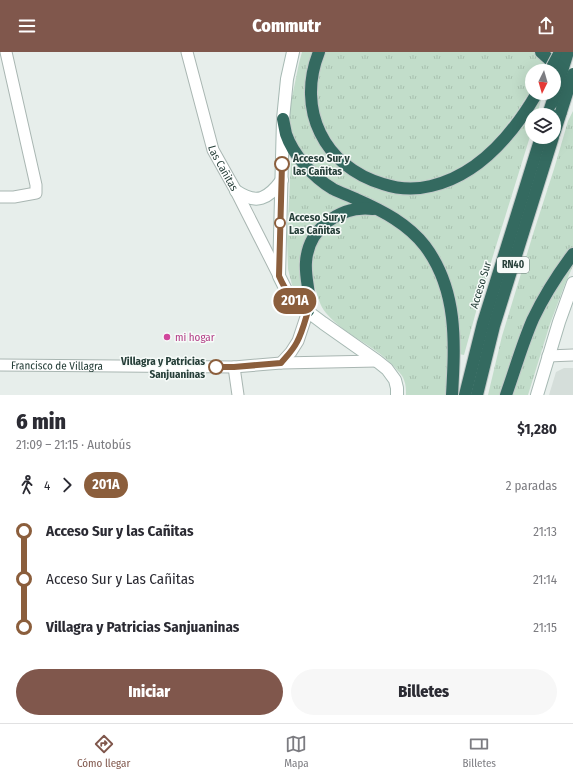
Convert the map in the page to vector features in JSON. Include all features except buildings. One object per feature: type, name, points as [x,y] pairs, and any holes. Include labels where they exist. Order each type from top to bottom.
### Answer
[{"type":"highway","points":[[319,52],[311,78],[311,99],[315,120],[324,140],[335,155],[348,168],[374,182],[396,188],[418,188],[430,186],[451,180],[464,173],[491,153],[502,142],[516,126],[533,100]]},
{"type":"highway","points":[[541,52],[573,81]]},
{"type":"highway","points":[[554,64],[560,52]]},
{"type":"highway","points":[[550,108],[568,52]]},
{"type":"highway","points":[[561,112],[573,74]]},
{"type":"highway","points":[[283,119],[286,134],[290,143],[301,160],[316,177],[333,189],[380,210],[398,221],[417,237],[433,258],[444,283],[452,314],[454,349],[452,395]]},
{"type":"highway","name":"Acceso Sur","points":[[465,395],[483,323],[539,144]]},
{"type":"highway","name":"RN40","points":[[477,395],[494,326],[551,144]]},
{"type":"highway","points":[[308,311],[309,296],[306,261],[308,251],[317,232],[333,217],[343,213],[361,209],[380,210]]},
{"type":"highway","points":[[506,395],[524,341],[533,320],[551,286],[573,254]]},
{"type":"street","points":[[0,196],[36,193],[36,185],[6,52]]},
{"type":"street","name":"Las Cañitas","points":[[186,52],[213,150],[236,191],[279,276]]},
{"type":"street","points":[[293,52],[287,79],[283,119],[279,276],[290,295],[299,305],[387,369],[395,380],[397,395]]},
{"type":"street","points":[[556,52],[573,74]]},
{"type":"street","points":[[236,191],[248,198],[253,199],[264,197],[275,189],[282,180]]},
{"type":"street","points":[[536,395],[573,282]]},
{"type":"street","points":[[281,363],[298,341],[308,311]]},
{"type":"street","points":[[548,356],[573,355]]},
{"type":"street","name":"Francisco de Villagra","points":[[0,365],[234,367],[281,363],[378,361]]},
{"type":"street","points":[[234,367],[238,395]]},
{"type":"shaded area","points":[[564,368],[573,368],[573,395],[549,395],[556,372]]},
{"type":"green space","points":[[302,52],[314,52],[310,118],[367,184],[454,182],[525,113],[525,144],[528,144],[479,301],[464,355],[459,354],[429,244],[336,185],[306,160],[289,128],[290,107]]},
{"type":"green space","points":[[325,52],[534,52],[544,62],[543,64],[525,64],[525,99],[502,131],[485,149],[455,170],[432,179],[416,182],[401,182],[385,179],[371,174],[357,166],[335,145],[320,118],[316,90],[317,78]]},
{"type":"green space","points":[[538,100],[541,100],[539,108],[530,108]]},
{"type":"green space","points":[[573,111],[573,247],[560,262],[540,294],[501,395],[488,395],[502,336],[568,121]]},
{"type":"green space","points":[[293,160],[310,179],[323,188],[355,204],[302,250],[300,265],[302,300],[292,285],[288,269],[287,239],[291,161]]},
{"type":"green space","points":[[358,214],[374,215],[383,218],[395,226],[417,244],[432,269],[444,303],[447,321],[448,358],[446,395],[406,395],[406,386],[400,373],[381,354],[343,329],[326,313],[321,304],[315,288],[312,270],[312,261],[317,244],[320,238],[330,227]]},
{"type":"green space","points":[[573,260],[573,266],[550,324],[528,395],[512,395],[540,315]]},
{"type":"bus line","name":"201A","points":[[216,367],[281,363],[298,341],[304,324],[308,311],[299,305],[287,292],[279,276],[282,164]]},
{"type":"place","name":"Acceso Sur y las Cañitas","points":[[282,164]]},
{"type":"place","name":"Acceso Sur y Las Cañitas","points":[[280,223]]},
{"type":"place","name":"mi hogar","points":[[167,337]]},
{"type":"place","name":"Villagra y Patricias Sanjuaninas","points":[[216,367]]}]
